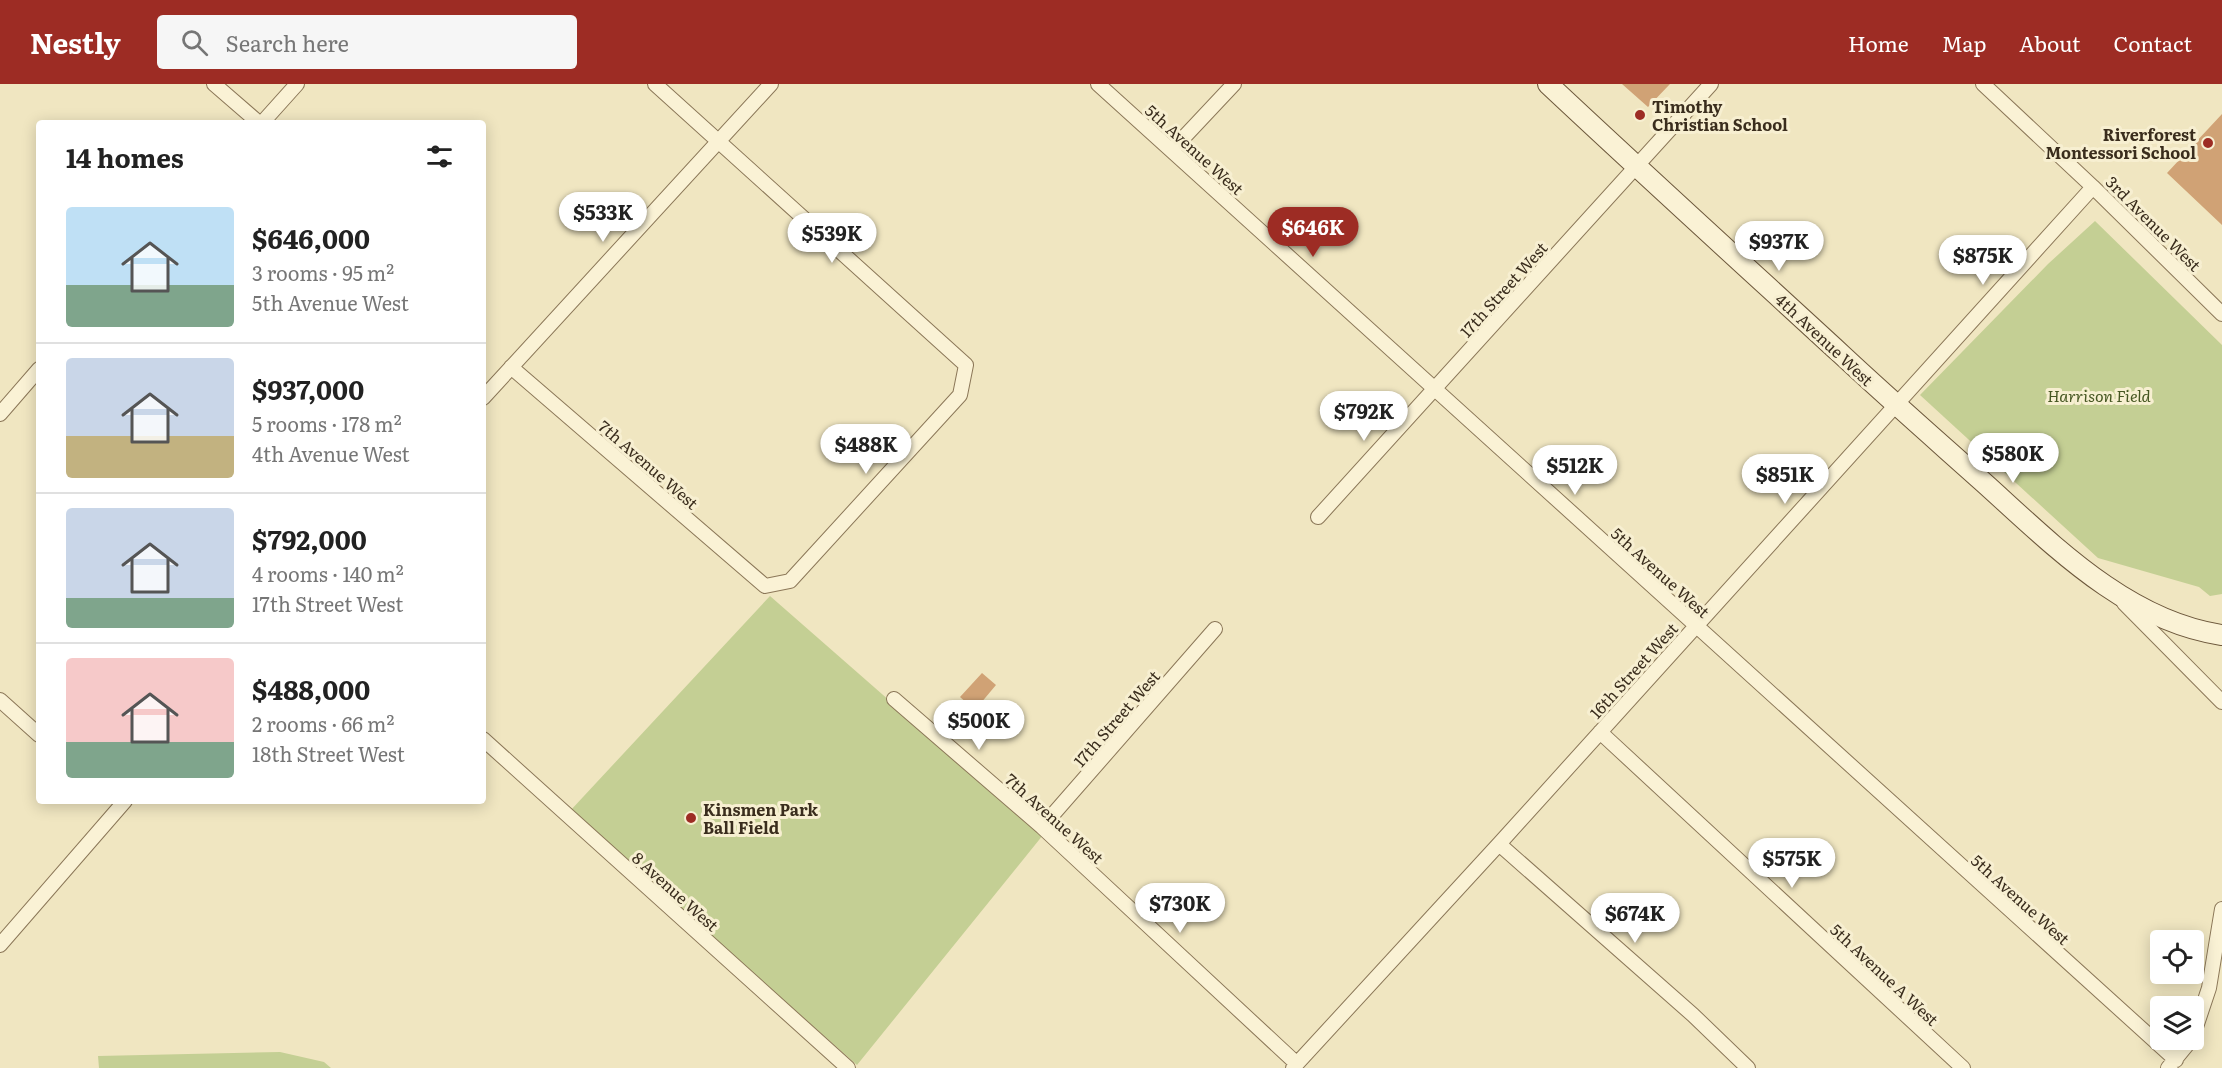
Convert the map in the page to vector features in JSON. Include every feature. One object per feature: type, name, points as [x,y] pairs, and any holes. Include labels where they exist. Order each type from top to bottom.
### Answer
[{"type":"street","points":[[214,84],[257,120]]},
{"type":"street","points":[[264,120],[297,84]]},
{"type":"street","points":[[655,84],[719,141]]},
{"type":"street","points":[[486,395],[771,84]]},
{"type":"street","name":"5th Avenue West","points":[[1098,84],[1695,626],[2172,1064]]},
{"type":"street","points":[[1172,150],[1234,84]]},
{"type":"street","name":"4th Avenue West","points":[[1548,84],[1897,406],[2051,543],[2108,587],[2149,611],[2170,621],[2222,635]]},
{"type":"street","name":"17th Street West","points":[[1318,517],[1711,84]]},
{"type":"street","name":"3rd Avenue West","points":[[1983,84],[2093,187],[2222,314]]},
{"type":"street","name":"7th Avenue West","points":[[511,367],[765,586],[790,581],[960,395],[966,365],[719,141]]},
{"type":"street","name":"16th Street West","points":[[1295,1066],[1897,406],[2093,187]]},
{"type":"street","points":[[0,414],[36,372]]},
{"type":"street","name":"4th Avenue West","points":[[2108,587],[2222,702]]},
{"type":"street","name":"17th Street West","points":[[1042,827],[1215,630]]},
{"type":"street","name":"7th Avenue West","points":[[894,699],[1042,827],[1295,1066]]},
{"type":"street","points":[[0,700],[36,732]]},
{"type":"street","name":"5th Avenue A West","points":[[1600,732],[1963,1068]]},
{"type":"street","name":"8 Avenue West","points":[[486,742],[848,1068]]},
{"type":"street","points":[[0,945],[118,804]]},
{"type":"street","points":[[1499,844],[1693,1015],[1748,1068]]},
{"type":"street","points":[[2204,1003],[2209,988],[2222,909]]},
{"type":"street","points":[[2172,1064],[2183,1050]]},
{"type":"green space","name":"Harrison Field","points":[[2095,221],[2222,345],[2222,594],[2210,596],[2199,587],[2098,558],[1920,395],[2048,264]]},
{"type":"green space","points":[[770,596],[1043,835],[857,1065],[570,811]]},
{"type":"green space","points":[[280,1052],[324,1062],[331,1068],[99,1068],[98,1056]]},
{"type":"building","points":[[1622,84],[1670,84],[1648,107]]},
{"type":"building","name":"Riverforest Montessori School","points":[[2222,114],[2222,225],[2167,173]]},
{"type":"building","points":[[982,673],[996,685],[975,710],[960,697]]},
{"type":"place","name":"Timothy Christian School","points":[[1640,115]]},
{"type":"place","name":"Riverforest Montessori School","points":[[2208,143]]},
{"type":"place","name":"Kinsmen Park Ball Field","points":[[691,818]]}]
